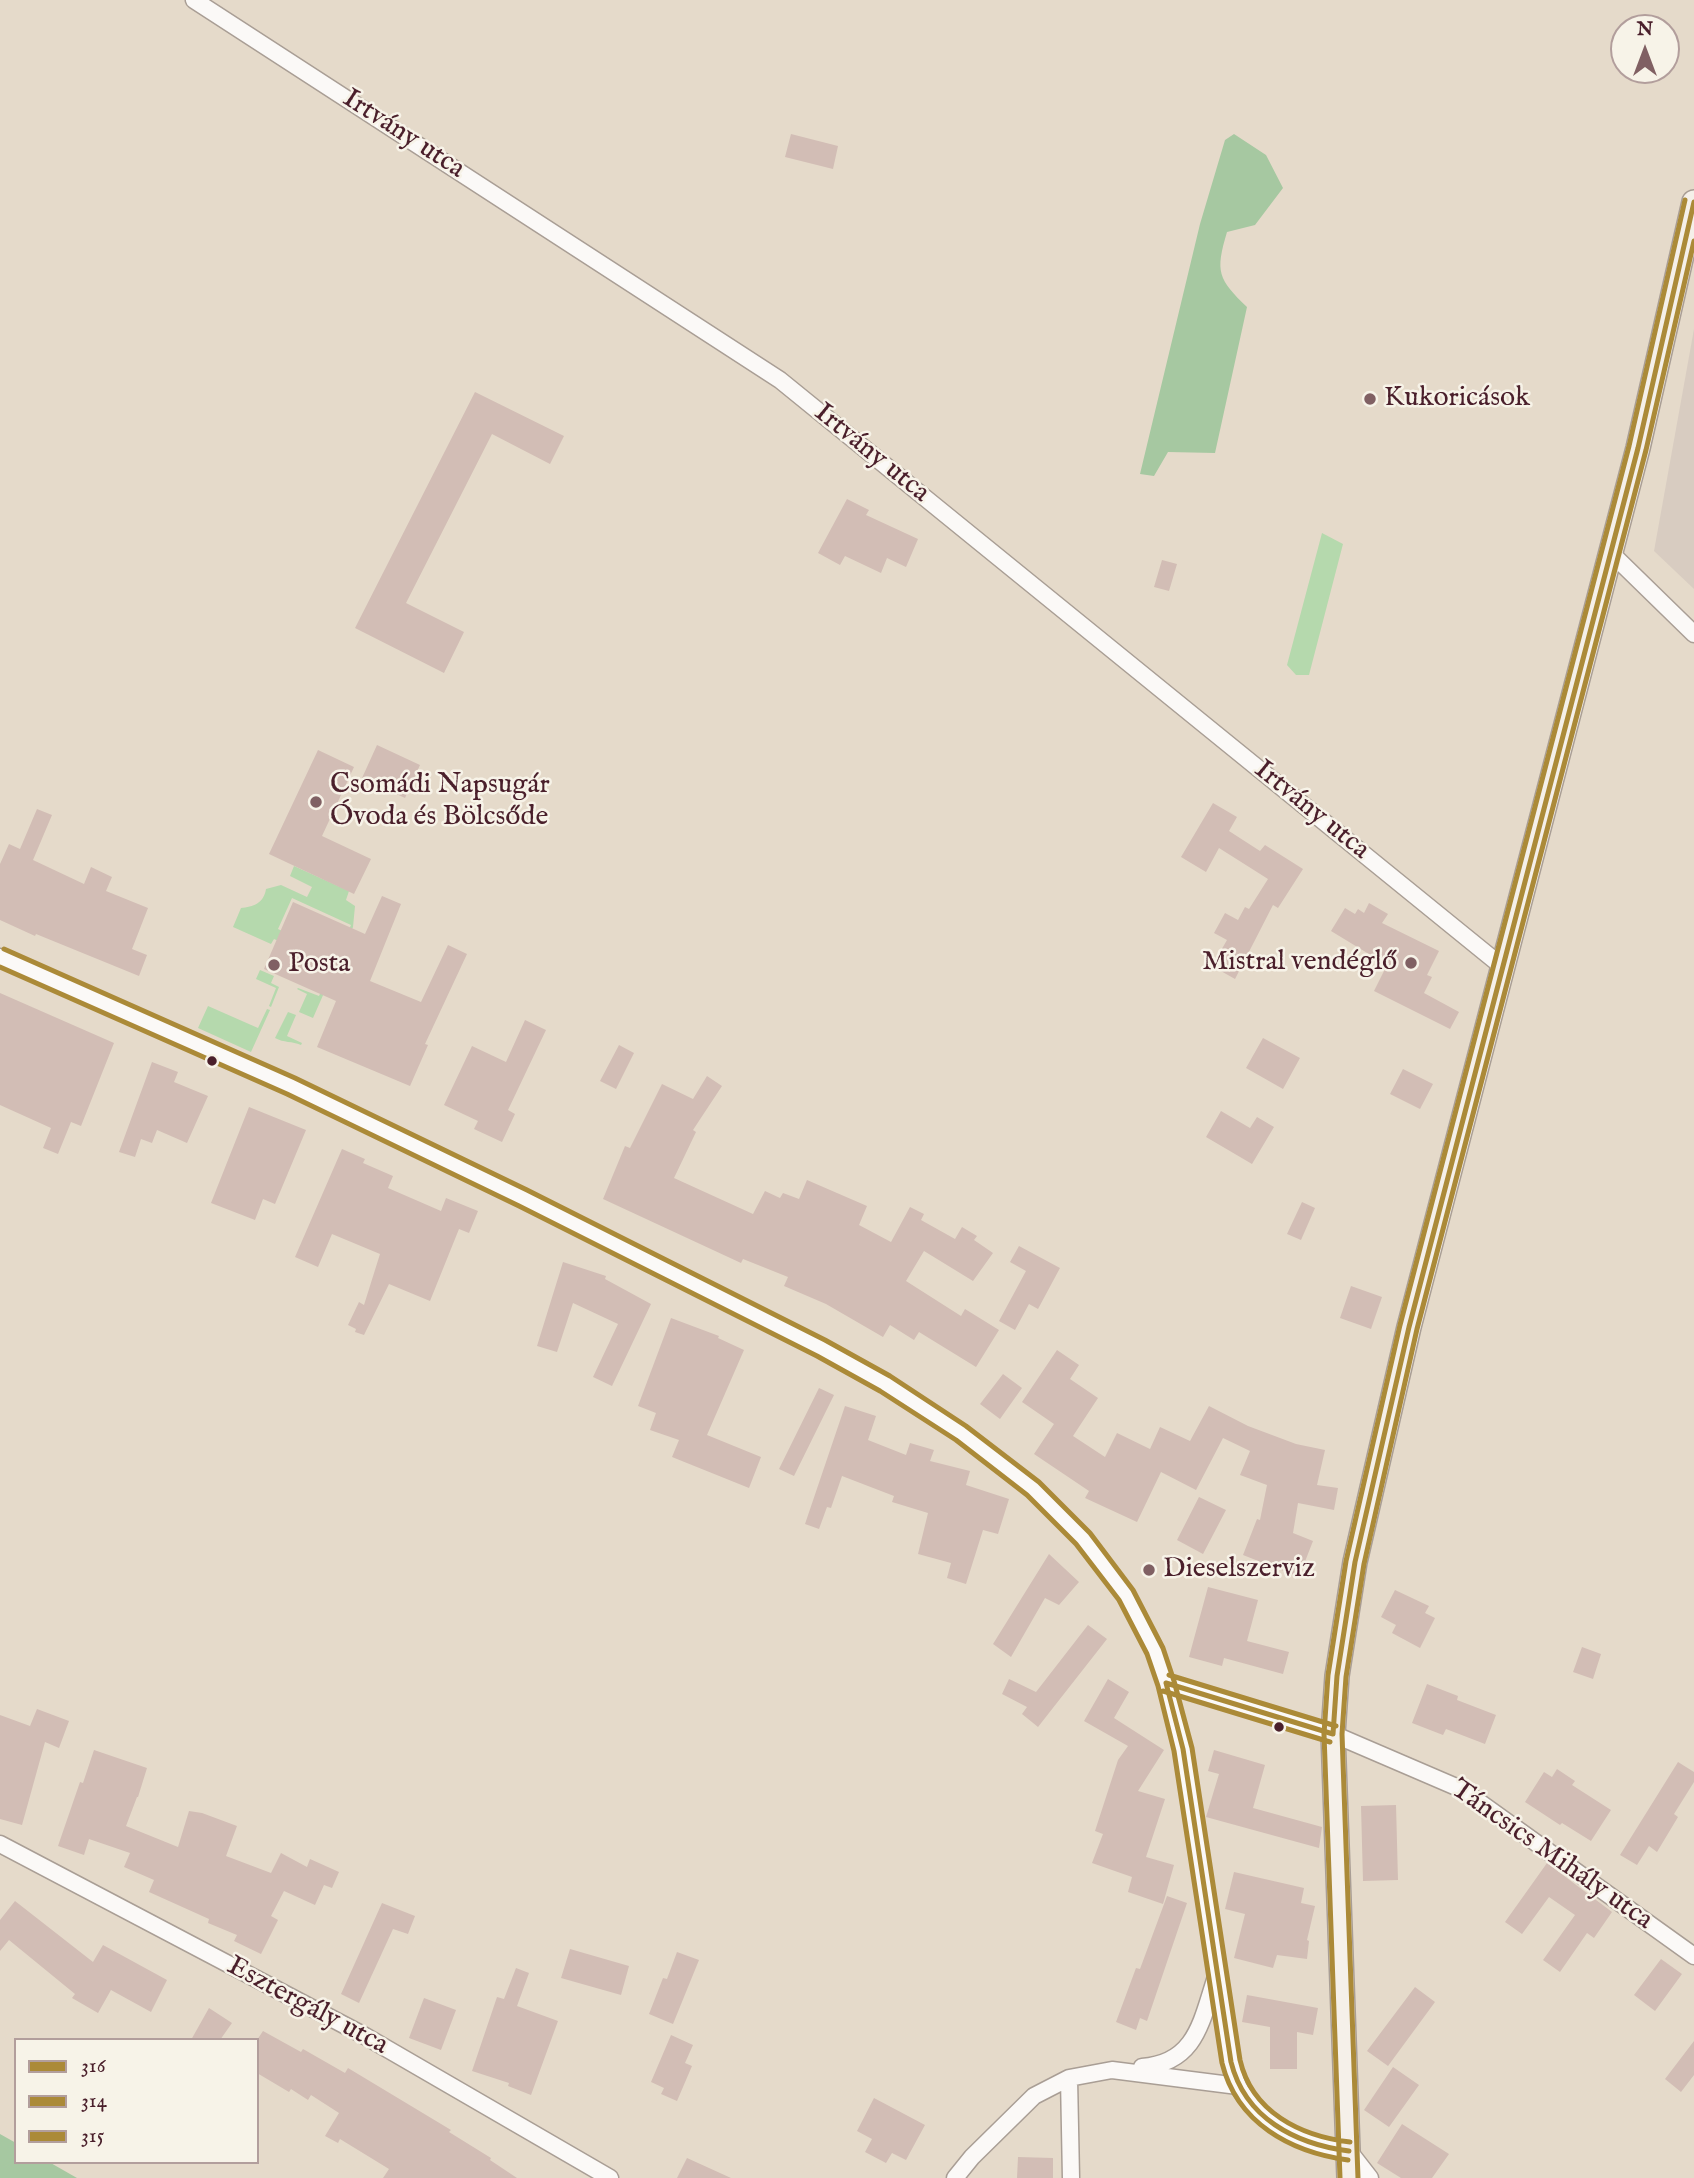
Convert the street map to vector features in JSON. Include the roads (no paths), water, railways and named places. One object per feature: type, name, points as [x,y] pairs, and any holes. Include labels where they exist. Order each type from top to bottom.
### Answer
[{"type":"main road","points":[[1349,2178],[1333,1734],[1337,1675],[1356,1562],[1409,1327],[1638,448],[1694,202]]},
{"type":"street","name":"Irtvány utca","points":[[194,0],[780,380],[1504,968]]},
{"type":"street","points":[[1611,553],[1694,634]]},
{"type":"street","points":[[0,957],[316,1098],[535,1204],[821,1348],[885,1383],[961,1433],[1033,1488],[1083,1538],[1126,1595],[1155,1651],[1166,1683],[1183,1749],[1231,2062],[1238,2086],[1252,2105],[1273,2125],[1309,2143],[1331,2150],[1349,2151],[1370,2178]]},
{"type":"street","name":"Táncsics Mihály utca","points":[[1166,1683],[1333,1734],[1461,1789],[1694,1956]]},
{"type":"street","name":"Esztergály utca","points":[[0,1844],[365,2036],[582,2171],[610,2178]]},
{"type":"street","points":[[955,2178],[972,2157],[1034,2096],[1069,2078],[1112,2070],[1163,2066],[1186,2050],[1202,2021],[1217,1975]]},
{"type":"street","points":[[1112,2070],[1238,2086]]},
{"type":"street","points":[[1069,2078],[1071,2178]]},
{"type":"place","name":"Kukoricások","points":[[1370,399]]},
{"type":"place","name":"Csomádi Napsugár Óvoda és Bölcsőde","points":[[316,802]]},
{"type":"place","name":"Mistral vendéglő","points":[[1411,963]]},
{"type":"place","name":"Posta","points":[[274,965]]},
{"type":"place","name":"Dieselszerviz","points":[[1149,1570]]}]
